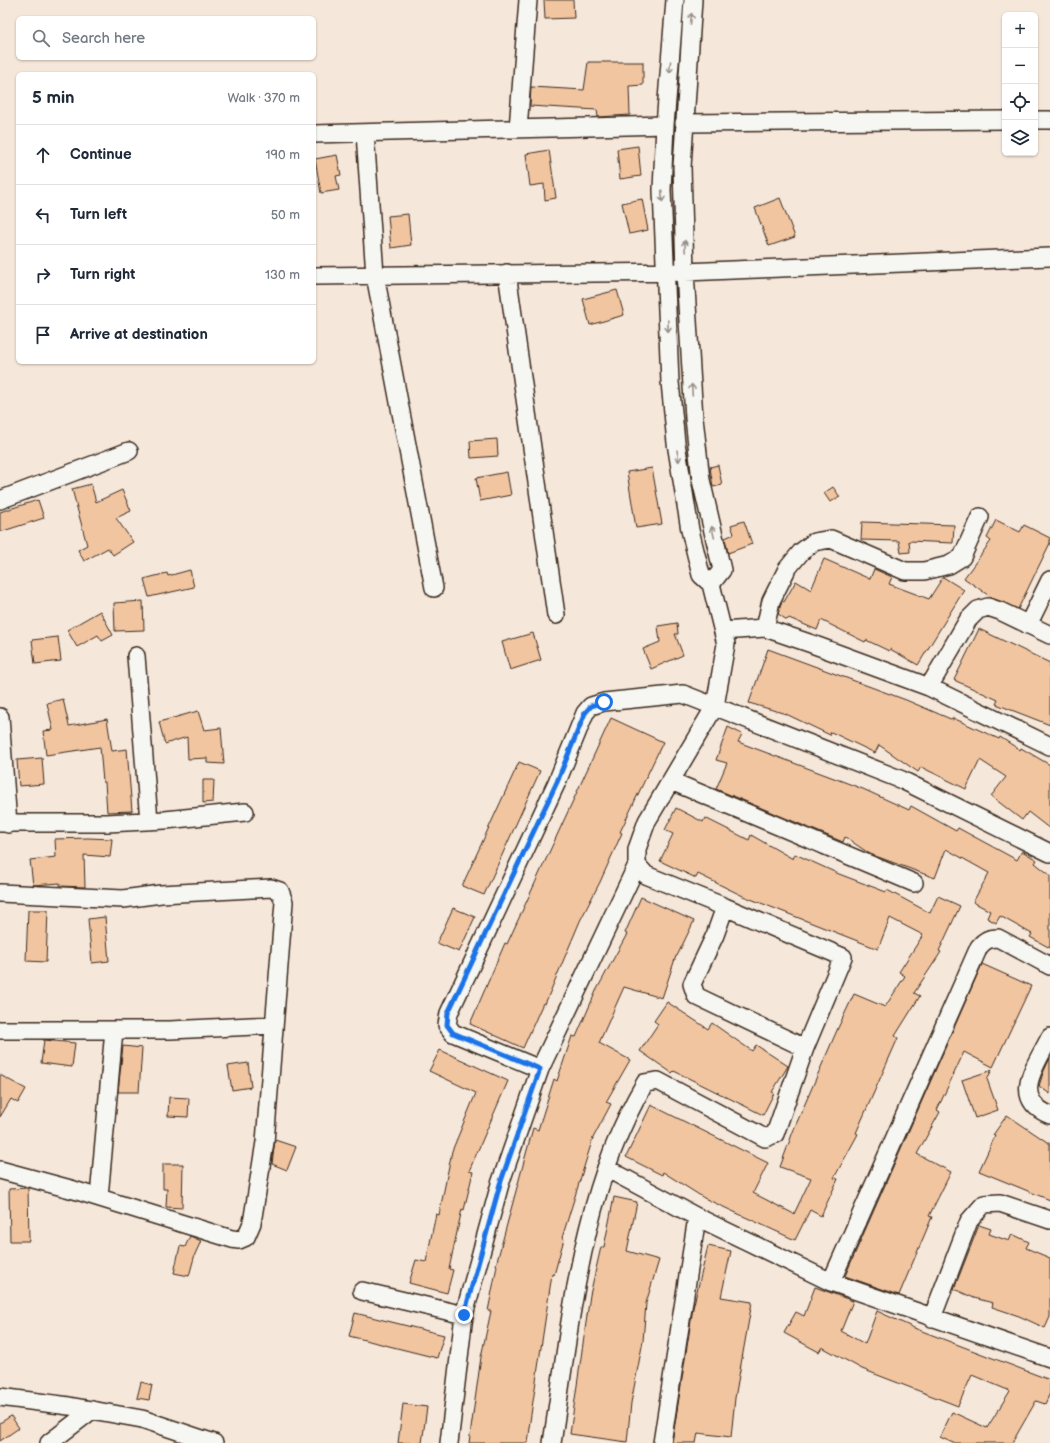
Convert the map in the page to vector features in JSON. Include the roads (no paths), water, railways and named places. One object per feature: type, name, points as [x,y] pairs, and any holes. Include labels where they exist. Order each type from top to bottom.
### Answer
[{"type":"street","points":[[518,129],[528,0]]},
{"type":"street","points":[[449,1443],[464,1315],[500,1184],[540,1069],[637,865],[637,849],[647,821],[715,706],[726,644],[711,584],[702,574],[690,530],[676,443],[670,382],[662,190],[665,126],[676,0]]},
{"type":"street","points":[[693,0],[682,167],[685,272],[694,418],[701,480],[722,570],[711,584]]},
{"type":"street","points":[[671,45],[689,47]]},
{"type":"street","points":[[684,123],[1002,120]]},
{"type":"street","points":[[1038,120],[1050,120]]},
{"type":"street","points":[[316,134],[665,126]]},
{"type":"street","points":[[366,133],[375,275],[434,588]]},
{"type":"street","points":[[316,276],[666,271],[685,272],[1050,257]]},
{"type":"street","points":[[507,273],[556,615]]},
{"type":"street","points":[[674,418],[694,418]]},
{"type":"street","points":[[0,500],[129,450]]},
{"type":"street","points":[[765,628],[771,601],[787,569],[801,552],[814,542],[831,539],[905,571],[924,571],[949,565],[962,558],[980,517]]},
{"type":"street","points":[[1028,625],[1050,580]]},
{"type":"street","points":[[929,687],[968,620],[978,610],[988,607],[1050,635]]},
{"type":"street","points":[[723,631],[765,628],[929,687],[1050,746]]},
{"type":"street","points":[[136,656],[149,821]]},
{"type":"street","points":[[540,1069],[453,1033],[447,1025],[448,1013],[557,782],[585,713],[591,706],[604,702],[683,694],[902,780],[1050,854]]},
{"type":"street","points":[[0,717],[4,824],[149,821],[245,812]]},
{"type":"street","points":[[671,781],[914,883]]},
{"type":"street","points":[[552,1443],[580,1261],[606,1168],[635,1100],[645,1083],[658,1081],[764,1138],[770,1137],[774,1134],[805,1048],[843,957],[646,875],[637,865]]},
{"type":"street","points":[[0,893],[123,899],[204,891],[270,888],[280,891],[284,902],[265,1142],[252,1223],[246,1237],[239,1240],[232,1239],[99,1197],[0,1170]]},
{"type":"street","points":[[725,907],[715,935],[692,984],[696,996],[805,1048]]},
{"type":"street","points":[[831,1282],[979,947],[984,940],[998,938],[1050,966]]},
{"type":"street","points":[[0,1030],[170,1030],[274,1025]]},
{"type":"street","points":[[99,1197],[114,1030]]},
{"type":"street","points":[[1050,1037],[1028,1084],[1028,1094],[1035,1105],[1050,1115]]},
{"type":"street","points":[[606,1168],[697,1217],[831,1282],[1050,1358]]},
{"type":"street","points":[[932,1318],[969,1221],[984,1204],[1000,1203],[1050,1220]]},
{"type":"street","points":[[662,1443],[697,1217]]},
{"type":"street","points":[[362,1291],[464,1315]]},
{"type":"street","points":[[0,1397],[92,1410],[142,1419],[184,1438],[214,1443]]},
{"type":"street","points":[[49,1443],[92,1410]]}]
